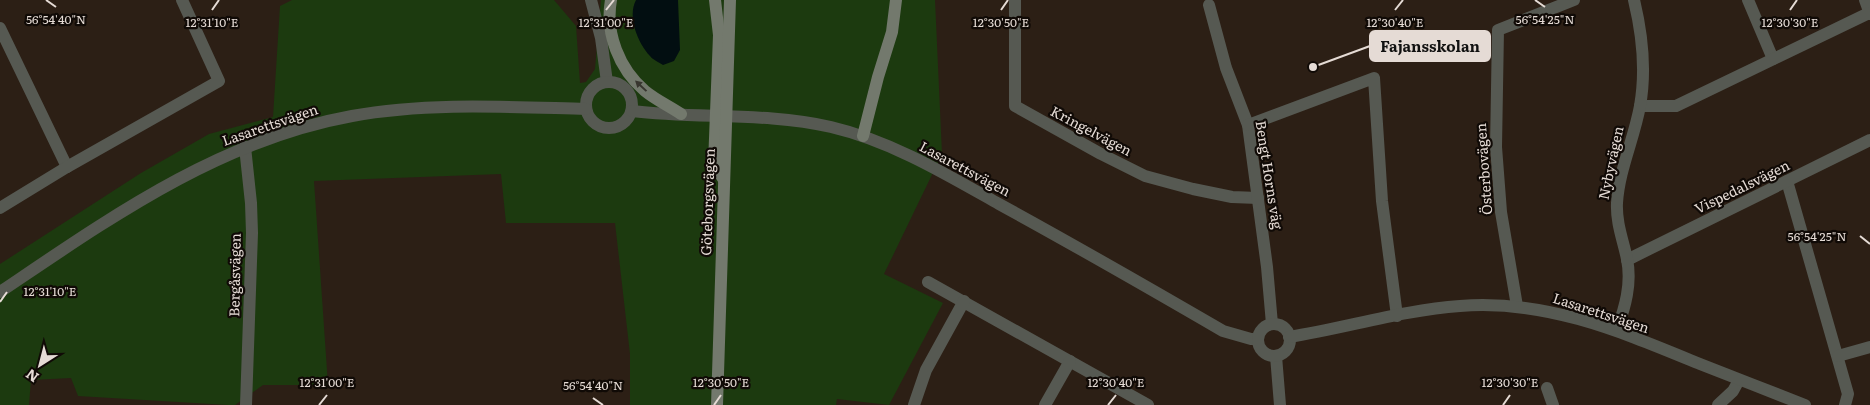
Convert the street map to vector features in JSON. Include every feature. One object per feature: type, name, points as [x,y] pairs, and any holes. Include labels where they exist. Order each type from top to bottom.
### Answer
[{"type":"main road","points":[[611,0],[610,17],[613,40],[625,68],[645,91],[681,114]]},
{"type":"main road","points":[[715,0],[722,92]]},
{"type":"main road","name":"Göteborgsvägen","points":[[717,405],[724,180],[720,138],[730,0]]},
{"type":"main road","points":[[863,136],[892,32],[896,0]]},
{"type":"street","points":[[0,208],[67,167],[219,81],[182,0]]},
{"type":"street","points":[[591,0],[601,38],[607,82]]},
{"type":"street","name":"Kringelvägen","points":[[1015,0],[1015,106],[1100,154],[1145,176],[1232,197],[1258,198]]},
{"type":"street","name":"Österbovägen","points":[[1517,306],[1501,212],[1496,148],[1498,30],[1574,0]]},
{"type":"street","name":"Nybyvägen","points":[[1617,330],[1627,300],[1629,287],[1628,260],[1619,227],[1617,204],[1627,152],[1640,106],[1643,68],[1639,20],[1634,0]]},
{"type":"street","points":[[1748,0],[1773,59]]},
{"type":"street","points":[[1640,106],[1676,106],[1870,13],[1865,0]]},
{"type":"street","name":"Bengt Horns väg","points":[[1209,5],[1226,68],[1248,126],[1267,267],[1272,324]]},
{"type":"street","points":[[0,28],[67,167]]},
{"type":"street","points":[[1248,126],[1374,78],[1382,201],[1397,316]]},
{"type":"street","points":[[607,82],[617,83],[628,92],[632,101],[632,111],[624,124],[616,128],[606,128],[593,122],[586,109],[586,100],[591,90],[597,85],[607,82]]},
{"type":"street","name":"Lasarettsvägen","points":[[0,292],[156,191],[197,168],[245,146],[317,124],[354,116],[398,110],[441,108],[586,109]]},
{"type":"street","name":"Lasarettsvägen","points":[[632,111],[787,121],[830,127],[863,136],[949,176],[1224,330],[1251,339],[1258,339]]},
{"type":"street","name":"Vispedalsvägen","points":[[1628,260],[1870,140]]},
{"type":"street","name":"Bergåsvägen","points":[[245,146],[252,233],[246,405]]},
{"type":"street","points":[[1786,182],[1838,356],[1848,394],[1845,405]]},
{"type":"street","points":[[928,282],[1148,405]]},
{"type":"street","points":[[914,405],[926,370],[964,301]]},
{"type":"street","name":"Lasarettsvägen","points":[[1289,337],[1397,316],[1461,306],[1517,306],[1546,310],[1617,330],[1806,405]]},
{"type":"street","points":[[1272,324],[1279,325],[1285,329],[1289,337],[1288,346],[1285,351],[1276,356],[1263,351],[1258,339],[1263,329],[1272,324]]},
{"type":"street","points":[[1838,356],[1870,347]]},
{"type":"street","points":[[1276,356],[1280,405]]},
{"type":"street","points":[[1045,405],[1070,361]]},
{"type":"street","points":[[1718,405],[1734,391],[1739,380]]},
{"type":"street","points":[[1547,388],[1553,405]]},
{"type":"green space","points":[[292,0],[554,0],[576,26],[580,83],[586,82],[595,69],[601,0],[935,0],[942,154],[884,274],[943,303],[889,405],[837,399],[836,405],[630,405],[630,354],[615,223],[506,223],[501,174],[314,181],[328,385],[263,385],[235,405],[228,405],[78,396],[71,378],[31,380],[29,405],[0,405],[0,264],[141,173],[209,134],[273,117],[280,6]]},
{"type":"shaded area","points":[[636,0],[678,0],[680,50],[674,61],[663,65],[651,57],[641,44],[633,22]]},
{"type":"place","name":"Fajansskolan","points":[[1313,67]]}]
